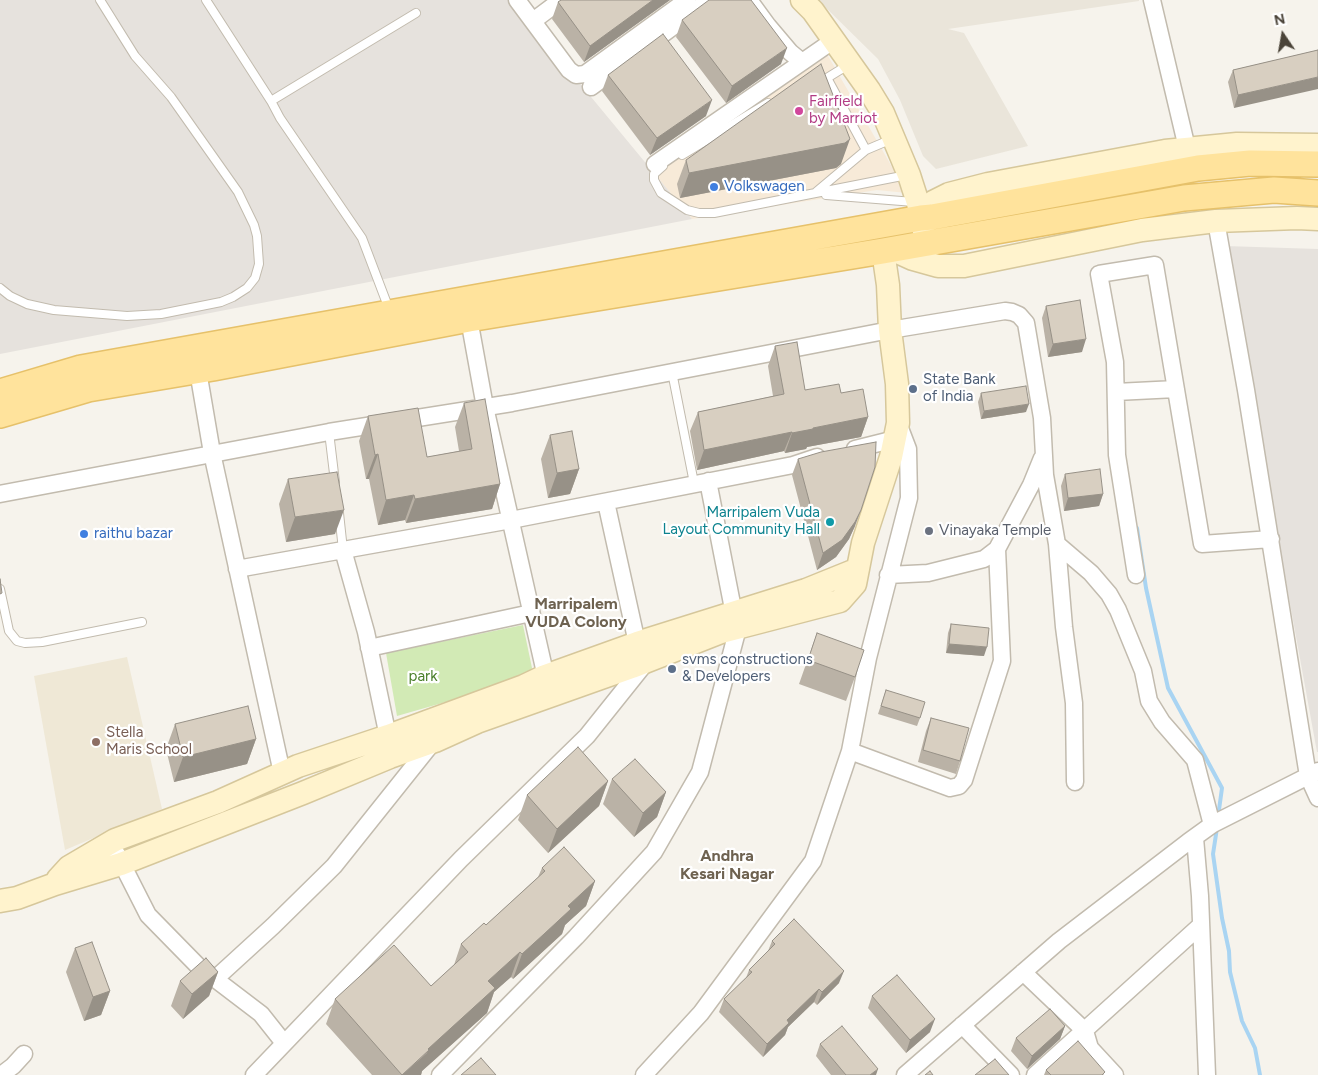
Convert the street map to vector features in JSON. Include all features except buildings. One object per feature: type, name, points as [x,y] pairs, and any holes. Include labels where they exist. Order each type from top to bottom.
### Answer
[{"type":"main road","points":[[0,415],[88,389],[198,371],[394,323],[920,210],[932,217],[1198,168],[1250,163],[1318,164]]},
{"type":"main road","points":[[0,392],[81,368],[394,323],[469,319],[887,250],[1184,198],[1274,190],[1318,193]]},
{"type":"street","points":[[517,0],[569,70],[576,75],[585,74],[687,0]]},
{"type":"street","points":[[533,21],[562,0]]},
{"type":"street","points":[[591,87],[708,0]]},
{"type":"street","points":[[749,0],[790,52],[802,62]]},
{"type":"street","points":[[802,0],[813,11],[834,40],[883,113],[909,175],[920,210],[926,242]]},
{"type":"street","points":[[1152,0],[1187,148]]},
{"type":"street","points":[[655,164],[834,40]]},
{"type":"street","points":[[920,210],[941,197],[988,184],[1187,148],[1237,144],[1318,145]]},
{"type":"street","points":[[55,884],[68,867],[111,843],[218,802],[298,766],[390,746],[434,741],[477,722],[548,686],[642,652],[721,632],[736,621],[840,601],[855,584],[863,542],[891,457],[897,431],[897,384],[890,330],[887,250],[938,266],[964,266],[1142,230],[1216,221],[1318,219]]},
{"type":"street","points":[[1216,221],[1318,798]]},
{"type":"street","points":[[1136,575],[1117,455],[1115,362],[1099,274],[1155,265],[1202,544],[1271,539]]},
{"type":"street","points":[[0,494],[329,432],[485,407],[890,330],[1004,311],[1019,315],[1026,323],[1042,418],[1049,500],[1057,544],[1064,627],[1074,703],[1075,782]]},
{"type":"street","points":[[469,319],[485,407],[548,686]]},
{"type":"street","points":[[198,371],[212,453],[282,773]]},
{"type":"street","points":[[1116,392],[1176,389]]},
{"type":"street","points":[[237,569],[511,520],[793,465],[833,454],[897,431]]},
{"type":"street","points":[[644,1075],[702,1014],[813,862],[850,751],[868,658],[908,498],[908,449],[897,431]]},
{"type":"street","points":[[888,575],[937,571],[984,559],[997,549],[1031,485],[1044,454]]},
{"type":"street","points":[[440,1075],[576,938],[654,852],[700,772],[736,621],[701,482]]},
{"type":"street","points":[[254,1075],[461,859],[587,736],[642,652],[606,502]]},
{"type":"street","points":[[1057,544],[1091,573],[1118,610],[1142,671],[1149,701],[1162,722],[1195,760],[1217,823]]},
{"type":"street","points":[[850,751],[950,788],[959,786],[964,780],[1002,661],[997,549]]},
{"type":"street","points":[[343,550],[370,648],[390,746]]},
{"type":"street","points":[[370,648],[532,613]]},
{"type":"street","points":[[0,901],[16,898],[121,864],[304,793],[390,746],[524,686],[548,686]]},
{"type":"street","points":[[215,979],[273,926],[334,866],[434,741]]},
{"type":"street","points":[[914,1072],[962,1025],[1059,941],[1195,838],[1217,823],[1313,773]]},
{"type":"street","points":[[1195,838],[1201,925],[1207,1075]]},
{"type":"street","points":[[111,843],[148,915],[198,966],[261,1014],[284,1043]]},
{"type":"street","points":[[1035,1075],[1201,925]]},
{"type":"street","points":[[1023,972],[1085,1031],[1090,1048],[1115,1075]]},
{"type":"street","points":[[962,1025],[1011,1075]]},
{"type":"street","points":[[1,1075],[24,1054]]},
{"type":"lane","points":[[0,288],[10,296],[27,304],[54,310],[127,316],[161,314],[221,302],[234,298],[247,288],[255,278],[259,264],[257,236],[254,225],[238,192],[171,96],[135,56],[100,0]]},
{"type":"lane","points":[[206,0],[280,118],[362,238],[394,323]]},
{"type":"lane","points":[[271,101],[416,13]]},
{"type":"lane","points":[[810,81],[827,78],[850,63]]},
{"type":"lane","points":[[827,78],[866,150]]},
{"type":"lane","points":[[776,98],[658,169],[654,174],[654,180],[661,193],[687,210],[699,213],[714,213],[909,175]]},
{"type":"lane","points":[[814,194],[866,150],[893,138]]},
{"type":"lane","points":[[814,194],[920,210]]},
{"type":"lane","points":[[672,372],[701,482]]},
{"type":"lane","points":[[329,432],[336,491]]},
{"type":"lane","points":[[337,501],[343,550]]},
{"type":"lane","points":[[0,589],[9,631],[17,641],[24,643],[42,642],[142,622]]},
{"type":"shaded area","points":[[0,0],[518,0],[582,86],[692,219],[0,354]]},
{"type":"shaded area","points":[[818,0],[1139,1],[948,29],[964,33],[1028,146],[936,169],[923,156],[900,100],[878,59]]},
{"type":"shaded area","name":"Fairfield by Marriot","points":[[824,49],[907,193],[877,190],[692,219],[654,173]]},
{"type":"shaded area","points":[[1225,246],[1318,249],[1318,752],[1317,752]]},
{"type":"shaded area","name":"Stella Maris School","points":[[127,657],[162,809],[65,850],[34,676]]},
{"type":"green space","name":"park","points":[[523,625],[532,668],[530,674],[498,687],[397,716],[386,653]]},
{"type":"waterway","points":[[1137,528],[1146,588],[1168,688],[1222,788],[1218,817]]},
{"type":"waterway","points":[[1217,828],[1213,854],[1222,918],[1229,951],[1230,972],[1242,1021],[1255,1048],[1260,1075]]},
{"type":"place","name":"Fairfield by Marriot","points":[[799,111]]},
{"type":"place","name":"Volkswagen","points":[[714,187]]},
{"type":"place","name":"State Bank of India","points":[[913,389]]},
{"type":"place","name":"Marripalem Vuda Layout Community Hall","points":[[830,522]]},
{"type":"place","name":"Vinayaka Temple","points":[[929,531]]},
{"type":"place","name":"raithu bazar","points":[[84,534]]},
{"type":"place","name":"svms constructions & Developers","points":[[672,669]]},
{"type":"place","name":"Stella Maris School","points":[[96,742]]},
{"type":"district","name":"Marripalem VUDA Colony","points":[[576,613]]},
{"type":"district","name":"Andhra Kesari Nagar","points":[[727,865]]}]
